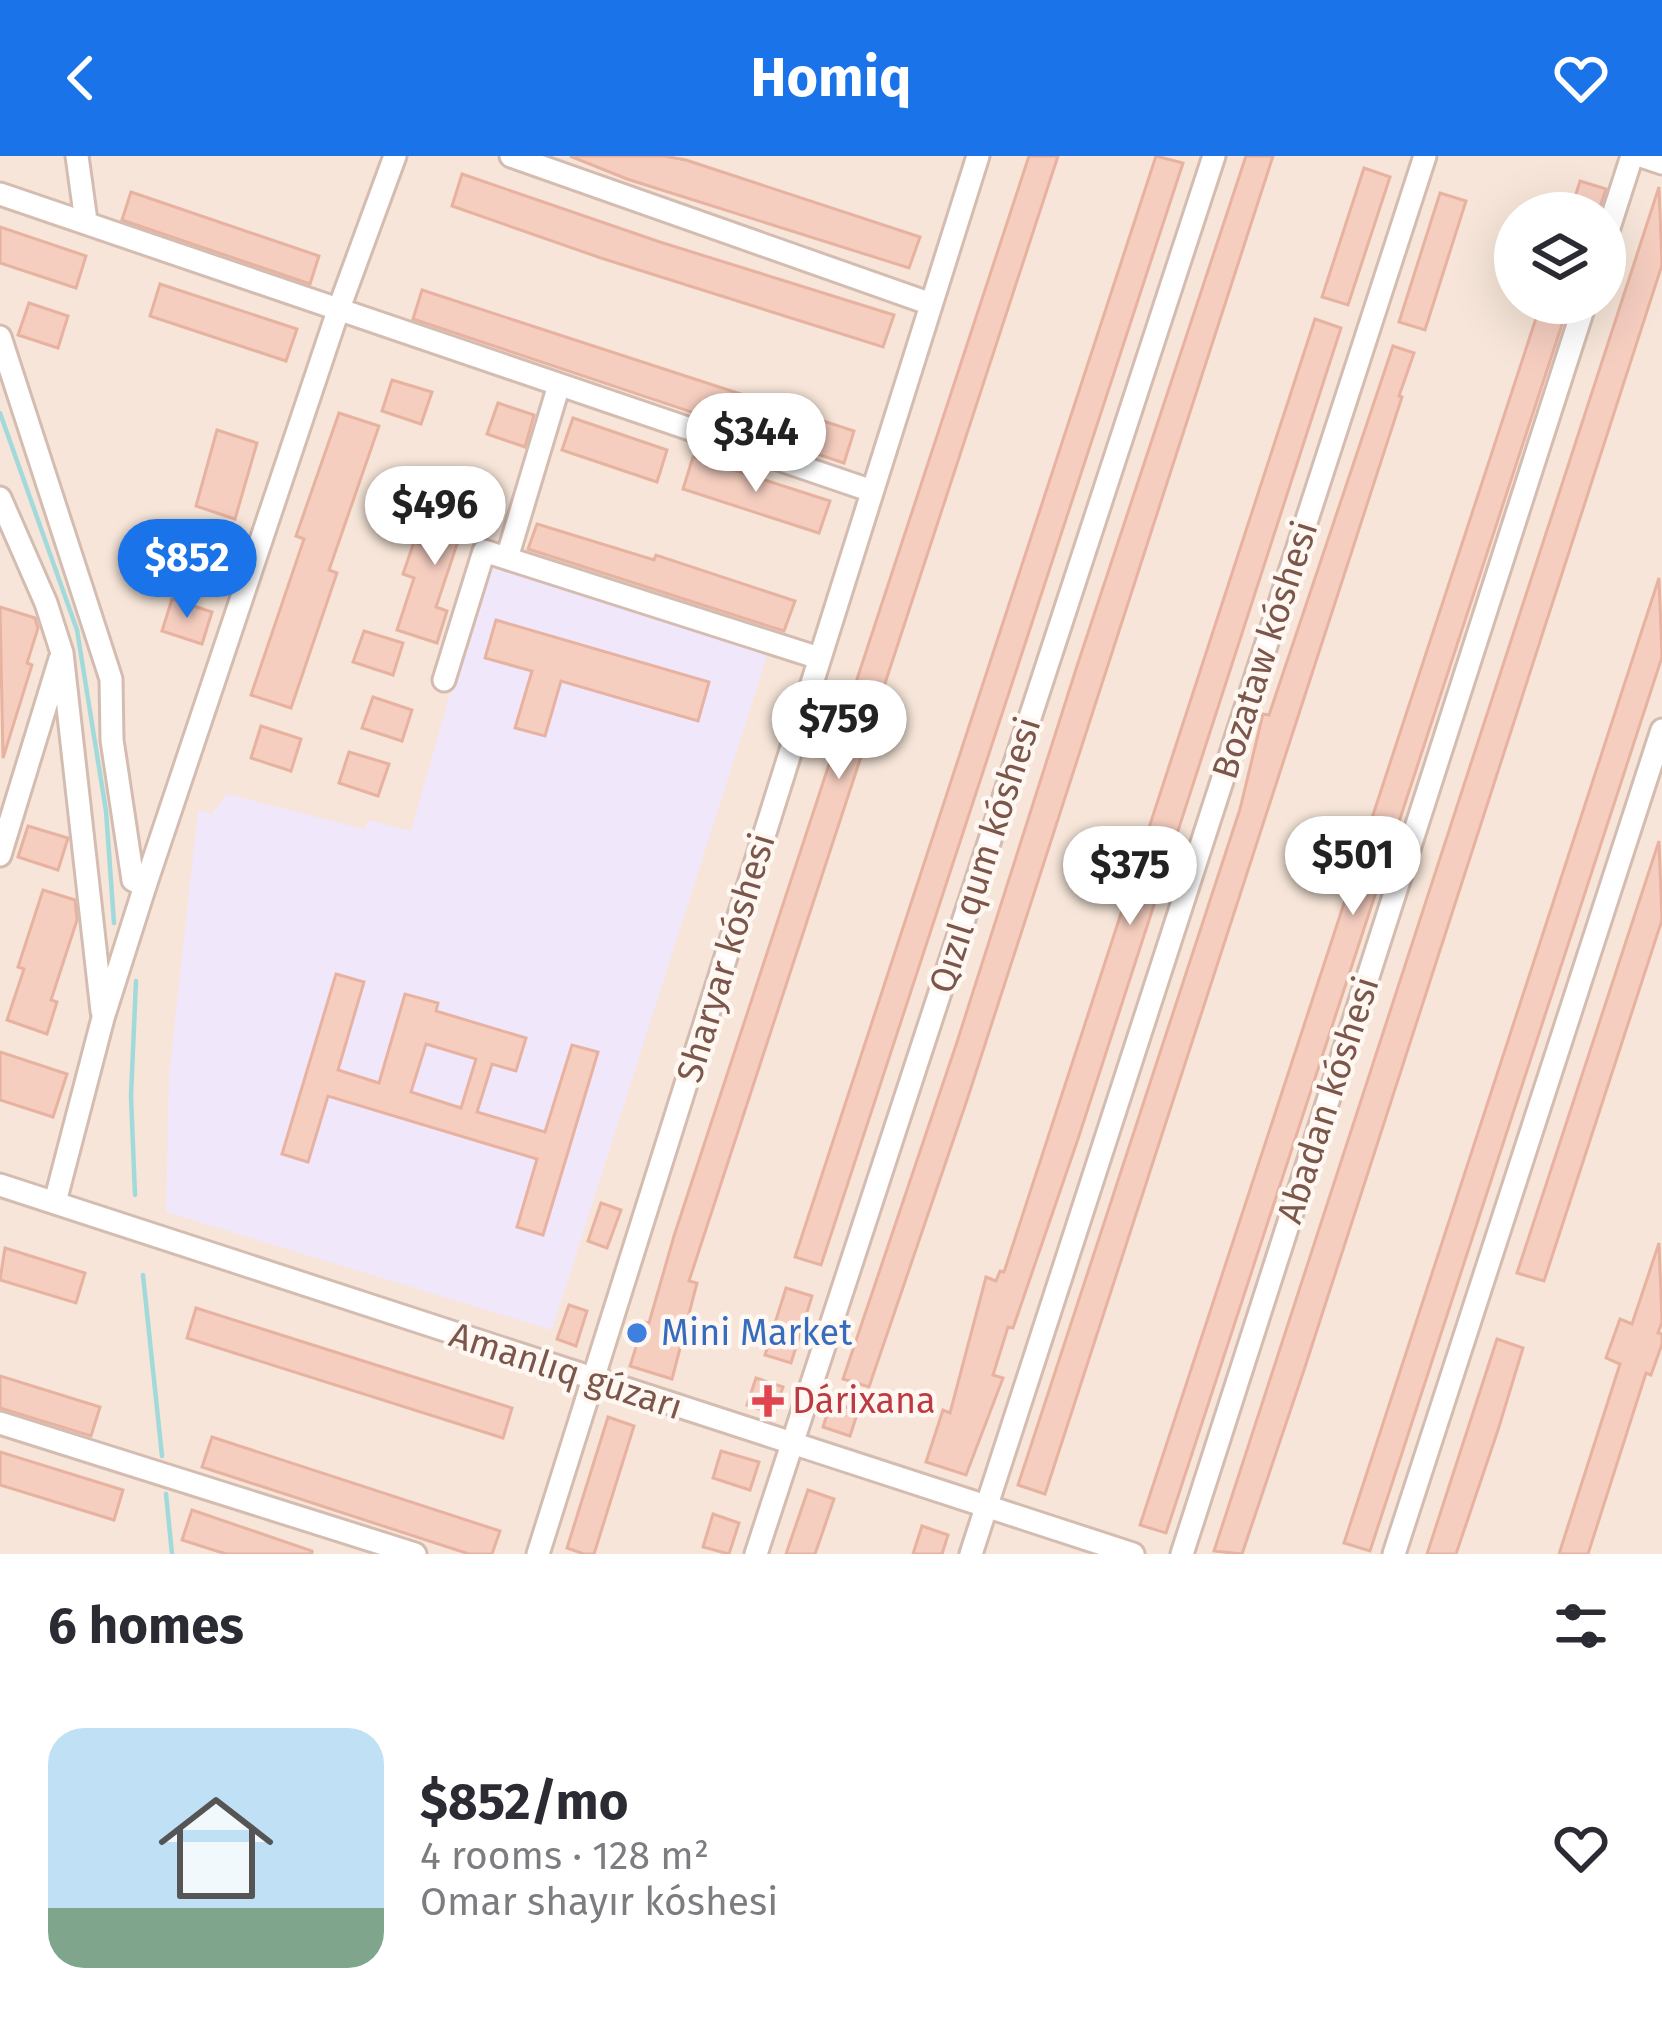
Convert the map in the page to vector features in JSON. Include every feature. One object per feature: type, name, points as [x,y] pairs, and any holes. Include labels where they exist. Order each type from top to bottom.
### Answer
[{"type":"street","points":[[77,156],[86,220]]},
{"type":"street","points":[[55,1202],[103,1018],[145,886],[338,311],[395,156]]},
{"type":"street","points":[[512,156],[931,304]]},
{"type":"street","name":"Sharyar kóshesi","points":[[538,1554],[978,156]]},
{"type":"street","name":"Qızıl qum kóshesi","points":[[756,1554],[1214,156]]},
{"type":"street","name":"Bozataw kóshesi","points":[[971,1554],[1425,156]]},
{"type":"street","points":[[1623,192],[1636,156],[1662,163]]},
{"type":"street","points":[[0,194],[872,490]]},
{"type":"street","name":"Abadan kóshesi","points":[[1182,1554],[1578,324]]},
{"type":"street","points":[[0,337],[111,680],[112,740],[133,880],[145,886]]},
{"type":"street","points":[[507,558],[559,385]]},
{"type":"street","points":[[0,498],[46,603],[62,653],[103,1018]]},
{"type":"street","points":[[443,680],[484,551],[819,658]]},
{"type":"street","points":[[0,855],[62,653]]},
{"type":"street","points":[[1394,1554],[1662,730]]},
{"type":"street","name":"Amanlıq gúzarı","points":[[0,1185],[1133,1554]]},
{"type":"street","points":[[0,1423],[415,1554]]},
{"type":"shaded area","points":[[0,156],[1662,156],[1662,1554],[0,1554]]},
{"type":"shaded area","points":[[487,564],[768,653],[552,1330],[166,1212],[169,1076],[198,810],[212,814],[227,794],[364,829],[369,820],[411,831]]},
{"type":"building","points":[[570,156],[686,160],[920,237],[909,268],[627,179]]},
{"type":"building","points":[[1029,156],[1058,156],[689,1281],[697,1283],[672,1379],[630,1366],[644,1322],[649,1323]]},
{"type":"building","points":[[1156,156],[1183,163],[821,1265],[795,1257]]},
{"type":"building","points":[[1246,156],[1273,156],[967,1100],[869,1387],[843,1379],[957,1042]]},
{"type":"building","points":[[1364,168],[1390,177],[1348,305],[1322,297]]},
{"type":"building","points":[[462,174],[894,315],[883,347],[452,206]]},
{"type":"building","points":[[1580,181],[1606,189],[1605,192],[1577,192]]},
{"type":"building","points":[[1659,187],[1662,265],[1305,1367],[1242,1554],[1214,1551],[1614,324],[1626,324],[1626,288]]},
{"type":"building","points":[[131,192],[319,256],[310,284],[122,220]]},
{"type":"building","points":[[1440,193],[1466,201],[1425,330],[1399,322]]},
{"type":"building","points":[[0,227],[86,256],[76,288],[0,263]]},
{"type":"building","points":[[160,284],[297,329],[286,361],[150,316]]},
{"type":"building","points":[[422,290],[854,431],[844,463],[413,319]]},
{"type":"building","points":[[29,303],[68,316],[58,348],[18,335]]},
{"type":"building","points":[[1315,319],[1341,328],[1079,1136],[1013,1328],[1008,1327],[993,1375],[1003,1378],[966,1475],[926,1462],[943,1410],[950,1413],[986,1277],[996,1281],[1000,1271],[1004,1272]]},
{"type":"building","points":[[1534,324],[1562,324],[1166,1533],[1140,1525]]},
{"type":"building","points":[[1393,346],[1414,353],[1402,397],[1045,1494],[1018,1485],[1240,809],[1263,714],[1269,715]]},
{"type":"building","points":[[392,380],[432,392],[421,424],[382,411]]},
{"type":"building","points":[[498,403],[534,415],[525,447],[487,434]]},
{"type":"building","points":[[339,413],[379,426],[329,570],[337,573],[291,708],[251,695],[304,539],[296,536]]},
{"type":"building","points":[[573,418],[667,450],[657,482],[562,450]]},
{"type":"building","points":[[217,430],[257,443],[235,519],[196,506]]},
{"type":"building","points":[[693,457],[830,501],[819,533],[683,489]]},
{"type":"building","points":[[443,497],[483,510],[472,542],[459,538],[436,607],[447,611],[437,643],[397,630],[414,578],[403,574],[414,542],[426,546]]},
{"type":"building","points":[[537,524],[654,560],[656,555],[795,601],[784,631],[528,549]]},
{"type":"building","points":[[185,530],[225,542],[214,574],[174,561]]},
{"type":"building","points":[[1659,578],[1662,657],[1370,1551],[1344,1543]]},
{"type":"building","points":[[172,599],[212,612],[202,644],[162,631]]},
{"type":"building","points":[[0,607],[35,618],[38,628],[27,663],[32,665],[3,758]]},
{"type":"building","points":[[496,620],[709,682],[698,721],[561,681],[545,736],[515,728],[532,671],[485,658]]},
{"type":"building","points":[[364,631],[403,643],[393,675],[353,662]]},
{"type":"building","points":[[373,697],[412,710],[402,741],[362,728]]},
{"type":"building","points":[[261,726],[301,739],[291,771],[251,758]]},
{"type":"building","points":[[349,752],[389,764],[378,796],[339,783]]},
{"type":"building","points":[[28,826],[68,838],[58,870],[18,857]]},
{"type":"building","points":[[1659,841],[1662,920],[1544,1281],[1517,1273]]},
{"type":"building","points":[[43,890],[75,900],[77,920],[51,1000],[57,1002],[47,1034],[7,1020]]},
{"type":"building","points":[[336,974],[364,982],[338,1070],[379,1083],[405,994],[438,1003],[436,1011],[526,1038],[516,1071],[492,1064],[477,1112],[545,1132],[572,1045],[598,1052],[543,1235],[517,1227],[537,1159],[328,1096],[308,1162],[282,1154]],"holes":[[[426,1044],[476,1059],[461,1108],[411,1092]]]},
{"type":"building","points":[[0,1052],[67,1074],[53,1117],[0,1100]]},
{"type":"building","points":[[601,1203],[621,1210],[607,1248],[588,1241]]},
{"type":"building","points":[[1659,1243],[1662,1322],[1658,1333],[1662,1344],[1651,1375],[1646,1373],[1588,1554],[1559,1554],[1620,1364],[1606,1358],[1620,1319],[1632,1324]]},
{"type":"building","points":[[5,1248],[85,1273],[76,1303],[0,1280]]},
{"type":"building","points":[[786,1288],[812,1296],[791,1363],[765,1355]]},
{"type":"building","points":[[569,1305],[587,1311],[576,1346],[557,1339]]},
{"type":"building","points":[[196,1308],[512,1408],[503,1438],[187,1338]]},
{"type":"building","points":[[1497,1339],[1523,1348],[1498,1430],[1456,1554],[1427,1554]]},
{"type":"building","points":[[0,1376],[100,1407],[91,1436],[0,1408]]},
{"type":"building","points":[[756,1378],[783,1387],[774,1414],[747,1405]]},
{"type":"building","points":[[831,1402],[858,1411],[850,1436],[823,1427]]},
{"type":"building","points":[[608,1417],[634,1426],[594,1554],[584,1554],[567,1548]]},
{"type":"building","points":[[212,1437],[500,1531],[492,1554],[469,1554],[202,1467]]},
{"type":"building","points":[[721,1451],[759,1462],[750,1490],[713,1478]]},
{"type":"building","points":[[0,1452],[123,1490],[114,1520],[0,1485]]},
{"type":"building","points":[[808,1490],[834,1499],[815,1554],[786,1554]]},
{"type":"building","points":[[192,1510],[312,1554],[226,1554],[182,1540]]},
{"type":"building","points":[[713,1514],[739,1523],[729,1554],[703,1547]]},
{"type":"building","points":[[922,1526],[948,1535],[942,1554],[913,1554]]},
{"type":"waterway","points":[[0,413],[77,630],[106,811],[114,923]]},
{"type":"waterway","points":[[135,1195],[131,1096],[136,981]]},
{"type":"waterway","points":[[143,1275],[162,1456]]},
{"type":"waterway","points":[[166,1494],[172,1554]]},
{"type":"place","name":"Mini Market","points":[[637,1333]]},
{"type":"place","name":"Dárixana","points":[[768,1401]]}]
